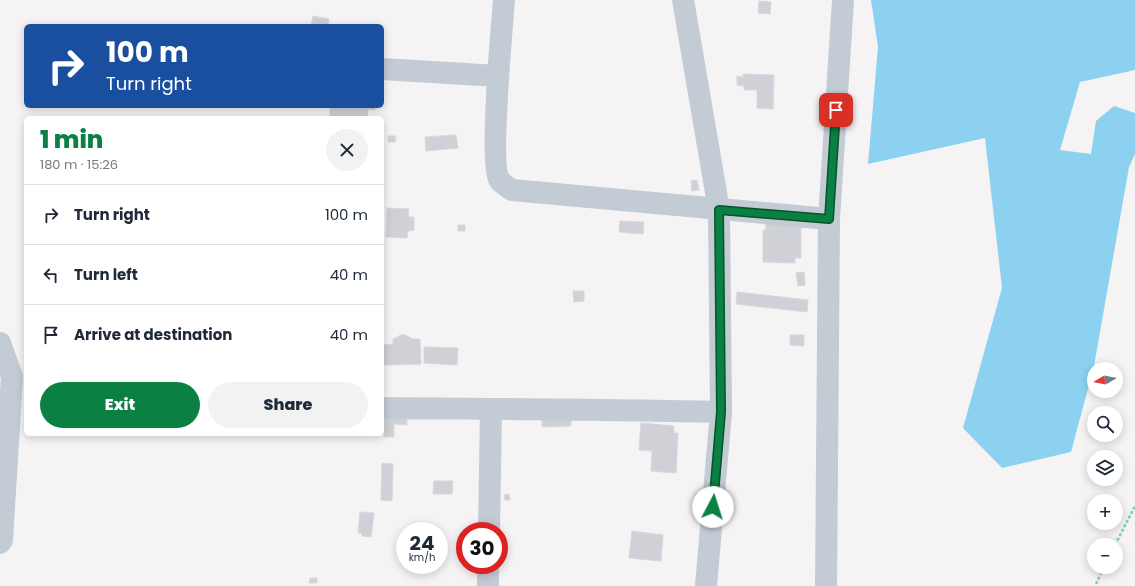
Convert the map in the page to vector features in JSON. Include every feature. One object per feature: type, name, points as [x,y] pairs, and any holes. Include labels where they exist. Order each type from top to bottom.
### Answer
[{"type":"street","points":[[504,0],[498,76],[496,164],[500,180],[512,190],[829,219]]},
{"type":"street","points":[[683,0],[719,210],[721,412],[706,586]]},
{"type":"street","points":[[826,586],[829,219],[843,0]]},
{"type":"street","points":[[384,70],[498,76]]},
{"type":"street","points":[[0,343],[12,376],[2,540],[0,543]]},
{"type":"street","points":[[384,408],[602,409],[721,412]]},
{"type":"street","points":[[489,522],[491,409]]},
{"type":"street","points":[[488,574],[488,586]]},
{"type":"path","points":[[1119,538],[1135,506]]},
{"type":"path","points":[[1096,584],[1101,574]]},
{"type":"water","points":[[871,0],[1135,0],[1135,70],[1080,82],[1060,150],[1091,154],[1096,121],[1114,106],[1135,113],[1135,154],[1129,167],[1095,362],[1087,362],[1087,392],[1071,452],[1002,468],[963,428],[1002,288],[985,138],[868,164],[878,47]]},
{"type":"building","points":[[759,1],[771,2],[770,14],[758,13]]},
{"type":"building","points":[[313,16],[329,19],[328,24],[311,24]]},
{"type":"building","points":[[743,74],[774,75],[773,109],[757,108],[757,90],[744,90],[744,86],[737,85],[737,76],[743,77]]},
{"type":"building","points":[[330,108],[375,108],[375,110],[368,109],[367,116],[330,116]]},
{"type":"building","points":[[456,135],[458,148],[426,151],[425,137]]},
{"type":"building","points":[[388,136],[396,136],[395,142],[388,142]]},
{"type":"building","points":[[697,180],[699,190],[692,191],[691,181]]},
{"type":"building","points":[[387,208],[409,209],[408,217],[414,217],[414,230],[408,231],[407,238],[386,237]]},
{"type":"building","points":[[766,220],[801,220],[801,258],[795,258],[795,263],[763,262],[763,230],[766,230]]},
{"type":"building","points":[[620,221],[644,222],[643,234],[619,232]]},
{"type":"building","points":[[458,225],[465,225],[465,231],[458,231]]},
{"type":"building","points":[[804,272],[805,285],[798,286],[796,273]]},
{"type":"building","points":[[573,291],[584,291],[584,301],[574,302]]},
{"type":"building","points":[[737,292],[808,300],[807,312],[736,304]]},
{"type":"building","points":[[403,334],[413,339],[420,339],[421,364],[384,365],[384,345],[393,344],[393,339]]},
{"type":"building","points":[[790,335],[804,335],[804,346],[790,345]]},
{"type":"building","points":[[424,347],[458,348],[457,365],[424,363]]},
{"type":"building","points":[[385,412],[407,413],[407,425],[394,424],[394,437],[384,437]]},
{"type":"building","points":[[542,417],[571,417],[571,426],[542,427]]},
{"type":"building","points":[[641,423],[674,426],[674,433],[678,433],[676,473],[651,471],[652,451],[639,450]]},
{"type":"building","points":[[382,463],[393,464],[392,501],[381,500]]},
{"type":"building","points":[[434,481],[453,481],[452,494],[433,494]]},
{"type":"building","points":[[509,494],[510,500],[505,500],[504,495]]},
{"type":"building","points":[[360,512],[374,513],[371,537],[362,536],[362,533],[358,533]]},
{"type":"building","points":[[632,531],[663,535],[661,561],[629,558]]},
{"type":"building","points":[[310,578],[317,578],[317,583],[309,583]]},
{"type":"route","points":[[713,507],[721,412],[719,348],[719,210],[829,219],[836,110]]}]
